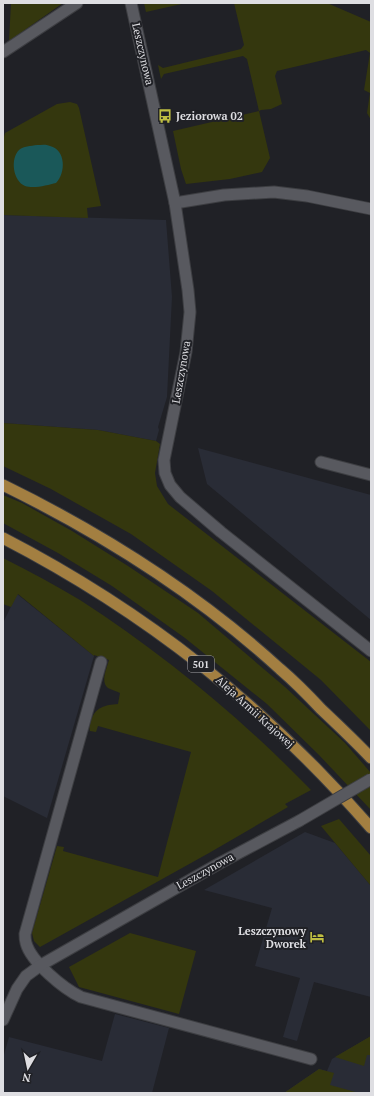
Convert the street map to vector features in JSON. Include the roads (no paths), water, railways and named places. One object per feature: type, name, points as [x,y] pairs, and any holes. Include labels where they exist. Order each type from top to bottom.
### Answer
[{"type":"main road","points":[[3,484],[49,507],[125,551],[177,587],[226,624],[280,668],[371,758]]},
{"type":"main road","name":"Aleja Armii Krajowej","points":[[3,538],[87,584],[142,620],[201,664],[234,692],[314,766],[371,828]]},
{"type":"street","points":[[3,52],[77,3]]},
{"type":"street","name":"Leszczynowa","points":[[131,3],[175,203],[190,312],[186,352],[164,460],[165,473],[170,485],[180,497],[221,532],[371,651]]},
{"type":"street","points":[[175,203],[224,195],[274,192],[307,196],[371,209]]},
{"type":"street","points":[[321,462],[371,475]]},
{"type":"street","points":[[101,662],[25,934],[26,943],[31,954],[70,992],[81,997],[311,1059]]},
{"type":"street","name":"Leszczynowa","points":[[3,1020],[16,989],[26,976],[41,965],[371,779]]},
{"type":"water","points":[[48,145],[55,148],[59,152],[63,162],[62,174],[56,183],[45,186],[29,187],[21,183],[15,175],[14,159],[19,150],[27,146]]},
{"type":"place","name":"Jeziorowa 02","points":[[165,116]]},
{"type":"place","name":"Leszczynowy Dworek","points":[[317,937]]}]
